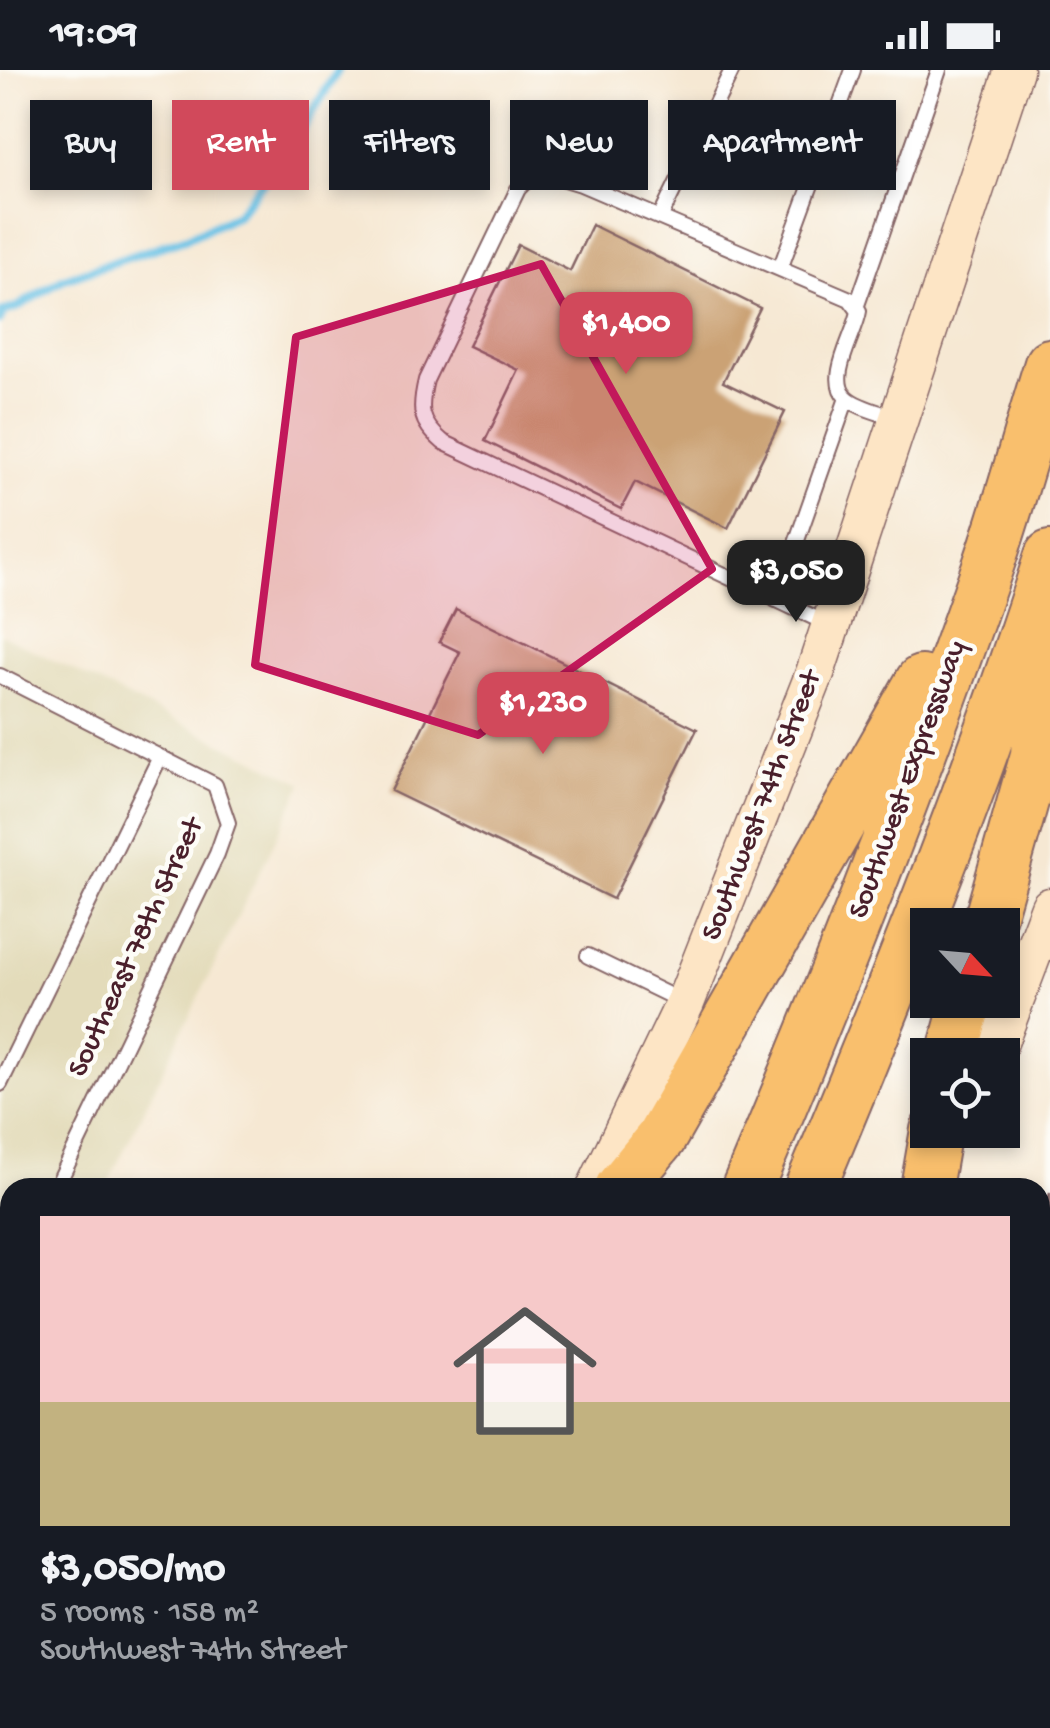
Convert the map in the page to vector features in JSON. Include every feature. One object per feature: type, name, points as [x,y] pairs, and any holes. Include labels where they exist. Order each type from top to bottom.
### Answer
[{"type":"highway","name":"Southwest Expressway","points":[[751,1178],[860,914],[988,564],[1050,364]]},
{"type":"highway","name":"Southwest Expressway","points":[[814,1178],[954,829],[1009,682],[1049,559]]},
{"type":"highway","points":[[993,908],[1036,755],[1049,559]]},
{"type":"highway","points":[[628,1178],[661,1138],[988,564]]},
{"type":"highway","points":[[928,1178],[933,1148]]},
{"type":"main road","name":"Southwest 74th Street","points":[[601,1178],[686,1004],[831,626],[1014,70]]},
{"type":"main road","points":[[1000,1038],[1050,907]]},
{"type":"main road","points":[[941,1178],[954,1148]]},
{"type":"lane","points":[[660,218],[732,70]]},
{"type":"lane","points":[[780,269],[853,70]]},
{"type":"lane","points":[[898,420],[847,398],[840,389],[840,373],[858,319],[857,305],[939,70]]},
{"type":"lane","points":[[831,626],[443,442],[428,430],[421,400],[426,380],[518,189],[542,172],[660,218],[857,305]]},
{"type":"lane","points":[[776,600],[847,398]]},
{"type":"lane","name":"Southeast 78th Street","points":[[0,676],[215,785],[228,823],[217,854],[61,1178]]},
{"type":"lane","points":[[0,1084],[160,758]]},
{"type":"lane","points":[[588,956],[686,1004]]},
{"type":"highlighted area","points":[[541,264],[712,569],[478,735],[255,665],[296,337]]},
{"type":"shaded area","points":[[0,634],[303,783],[110,1178],[0,1178]]},
{"type":"building","points":[[592,225],[760,308],[723,382],[785,412],[728,528],[635,482],[621,509],[485,441],[519,370],[468,346],[518,245],[570,271]]},
{"type":"building","points":[[456,609],[697,729],[613,899],[391,791],[460,652],[439,642]]},
{"type":"waterway","points":[[0,320],[3,312],[63,279],[189,237],[237,215],[295,141],[338,70]]}]
